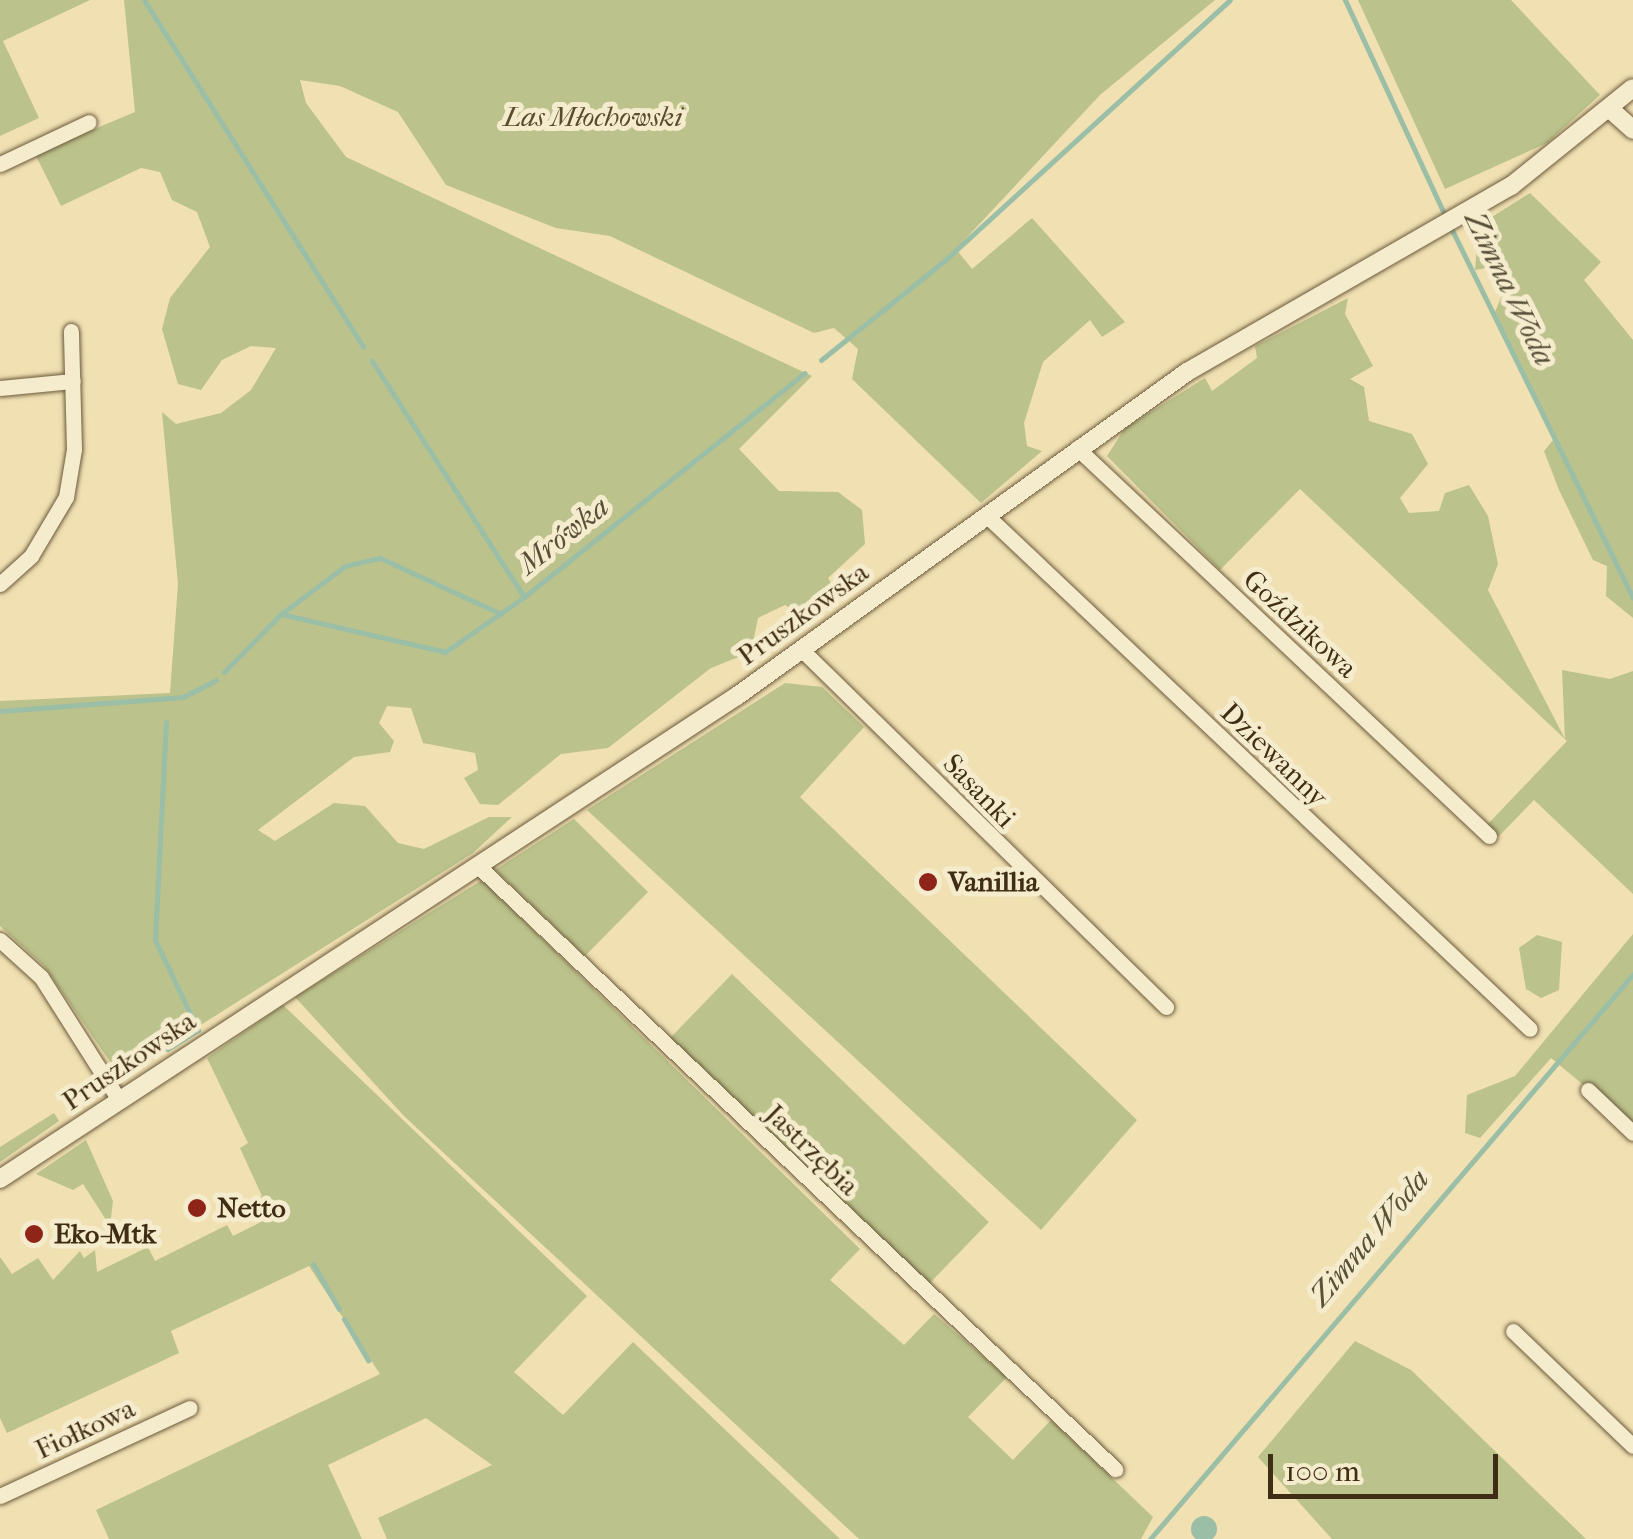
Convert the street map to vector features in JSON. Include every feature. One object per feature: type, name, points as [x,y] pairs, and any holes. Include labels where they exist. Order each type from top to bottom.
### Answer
[{"type":"street","name":"Pruszkowska","points":[[0,1178],[802,650],[1187,372],[1451,223],[1633,88]]},
{"type":"street","points":[[1610,108],[1633,130]]},
{"type":"street","points":[[0,164],[90,122]]},
{"type":"street","points":[[0,584],[31,556],[66,497],[73,381],[71,331]]},
{"type":"street","points":[[0,388],[73,381]]},
{"type":"street","name":"Goździkowa","points":[[1078,448],[1489,836]]},
{"type":"street","name":"Dziewanny","points":[[986,515],[1530,1029]]},
{"type":"street","name":"Sasanki","points":[[802,650],[1166,1007]]},
{"type":"street","name":"Jastrzębia","points":[[476,865],[1114,1469]]},
{"type":"street","points":[[0,940],[40,977],[120,1100]]},
{"type":"street","points":[[1588,1090],[1633,1133]]},
{"type":"street","points":[[1513,1331],[1633,1446]]},
{"type":"street","name":"Fiołkowa","points":[[0,1496],[190,1408]]},
{"type":"green space","points":[[0,0],[90,0],[3,41],[39,118],[0,136]]},
{"type":"green space","name":"Las Młochowski","points":[[124,0],[1215,0],[1100,95],[956,249],[972,269],[1032,218],[1125,322],[1102,337],[1090,320],[1043,362],[1024,423],[1027,446],[1042,451],[981,503],[852,379],[858,349],[834,328],[814,333],[610,236],[556,228],[446,185],[398,112],[340,86],[300,80],[306,103],[346,157],[812,376],[739,449],[779,491],[838,492],[862,510],[865,544],[828,578],[840,598],[813,621],[785,605],[758,618],[751,652],[711,668],[608,748],[561,754],[498,805],[480,804],[464,778],[478,770],[475,753],[423,743],[411,708],[387,706],[379,723],[394,741],[390,752],[354,757],[258,830],[275,841],[334,803],[365,806],[398,843],[424,849],[489,817],[512,817],[473,853],[120,1076],[44,966],[0,926],[0,701],[170,693],[178,584],[162,412],[176,424],[221,413],[251,390],[276,348],[251,346],[222,360],[201,390],[178,384],[162,329],[170,298],[210,247],[197,212],[172,200],[160,172],[141,168],[61,206],[35,154],[135,112]]},
{"type":"green space","points":[[1358,0],[1511,0],[1600,95],[1547,143],[1445,189]]},
{"type":"green space","points":[[1530,193],[1601,262],[1584,280],[1633,340],[1633,618],[1606,596],[1607,566],[1593,560],[1544,451],[1554,439],[1495,312],[1507,283],[1498,266],[1475,270],[1479,225]]},
{"type":"green space","points":[[1348,298],[1345,314],[1373,366],[1350,379],[1364,387],[1369,421],[1412,434],[1428,464],[1400,498],[1409,513],[1439,511],[1445,493],[1469,485],[1488,516],[1498,564],[1488,590],[1565,739],[1562,670],[1610,679],[1633,671],[1633,894],[1534,800],[1499,836],[1487,825],[1567,741],[1300,489],[1220,570],[1107,456],[1125,428],[1205,378],[1212,391],[1257,358],[1255,346]]},
{"type":"green space","points":[[785,683],[822,687],[864,727],[800,797],[1137,1120],[1041,1230],[587,810]]},
{"type":"green space","points":[[574,819],[648,892],[585,956],[495,870]]},
{"type":"green space","points":[[482,880],[860,1249],[830,1280],[904,1345],[934,1314],[1007,1377],[968,1417],[1013,1460],[1051,1420],[1153,1517],[1141,1539],[859,1539],[404,1116],[295,997]]},
{"type":"green space","points":[[1633,934],[1633,1126],[1551,1058],[1480,1138],[1465,1133],[1467,1095],[1515,1076]]},
{"type":"green space","points":[[1537,935],[1562,942],[1559,990],[1541,998],[1526,989],[1519,948]]},
{"type":"green space","points":[[732,974],[989,1222],[926,1287],[669,1039]]},
{"type":"green space","points":[[283,1005],[587,1296],[514,1372],[563,1415],[633,1342],[840,1539],[387,1539],[378,1518],[492,1465],[426,1418],[328,1465],[362,1539],[109,1539],[96,1510],[380,1374],[309,1266],[171,1331],[179,1353],[7,1433],[0,1418],[0,1257],[12,1274],[38,1258],[53,1280],[80,1251],[84,1258],[95,1250],[97,1272],[148,1247],[155,1261],[227,1225],[233,1236],[259,1223],[249,1202],[262,1196],[240,1148],[248,1143],[207,1058]]},
{"type":"green space","points":[[54,1113],[59,1121],[0,1162],[0,1147]]},
{"type":"green space","points":[[86,1140],[113,1201],[110,1226],[83,1184],[73,1190],[36,1174]]},
{"type":"green space","points":[[1355,1341],[1411,1370],[1586,1539],[1332,1539],[1258,1457]]},
{"type":"shaded area","points":[[1204,1516],[1213,1520],[1217,1529],[1213,1538],[1204,1542],[1195,1538],[1191,1529],[1195,1520]]},
{"type":"waterway","name":"Mrówka","points":[[144,0],[363,347]]},
{"type":"waterway","name":"Mrówka","points":[[821,360],[944,261],[1230,0]]},
{"type":"waterway","name":"Zimna Woda","points":[[1345,0],[1446,218]]},
{"type":"waterway","name":"Zimna Woda","points":[[1451,228],[1633,598]]},
{"type":"waterway","name":"Mrówka","points":[[372,361],[524,597],[805,373]]},
{"type":"waterway","points":[[281,614],[345,566],[380,558],[501,614]]},
{"type":"waterway","points":[[224,672],[281,614],[445,652],[524,597]]},
{"type":"waterway","points":[[0,711],[183,697],[216,680]]},
{"type":"waterway","points":[[166,722],[155,940],[198,1030],[168,1049]]},
{"type":"waterway","name":"Zimna Woda","points":[[1150,1539],[1633,974]]},
{"type":"waterway","points":[[313,1264],[339,1309]]},
{"type":"waterway","points":[[344,1319],[368,1360]]},
{"type":"place","name":"Vanillia","points":[[928,882]]},
{"type":"place","name":"Netto","points":[[197,1208]]},
{"type":"place","name":"Eko-Mtk","points":[[34,1234]]}]
